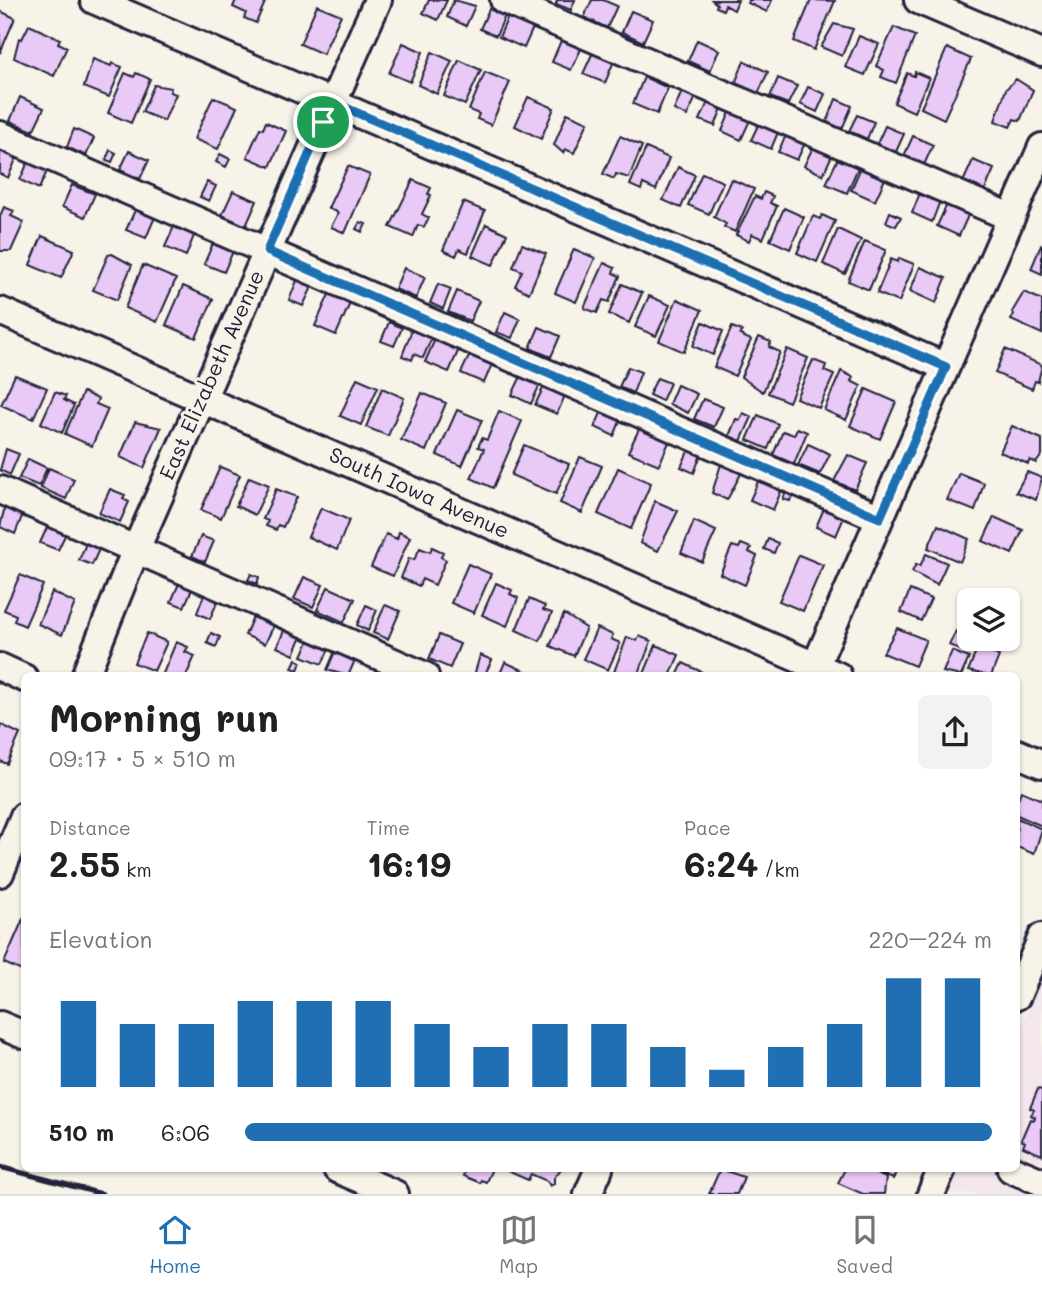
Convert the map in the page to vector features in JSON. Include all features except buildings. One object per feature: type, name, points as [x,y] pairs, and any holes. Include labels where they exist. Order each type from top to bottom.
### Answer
[{"type":"street","points":[[94,0],[946,367]]},
{"type":"street","name":"East Elizabeth Avenue","points":[[87,672],[136,549],[378,0]]},
{"type":"street","points":[[504,0],[1010,217]]},
{"type":"street","points":[[918,0],[1042,53]]},
{"type":"street","points":[[0,135],[880,518]]},
{"type":"street","points":[[822,672],[880,518],[1042,147]]},
{"type":"street","name":"South Iowa Avenue","points":[[0,311],[822,672]]},
{"type":"street","points":[[0,490],[416,672]]},
{"type":"street","points":[[0,667],[21,677]]},
{"type":"street","points":[[1020,754],[1042,764]]},
{"type":"street","points":[[0,873],[21,824]]},
{"type":"street","points":[[1020,989],[1042,937]]},
{"type":"street","points":[[0,1025],[21,1034]]},
{"type":"street","points":[[344,1172],[395,1194]]},
{"type":"street","points":[[588,1194],[597,1172]]},
{"type":"street","points":[[931,1194],[941,1172]]},
{"type":"street","points":[[1018,1172],[1042,1182]]},
{"type":"shaded area","points":[[1042,978],[1042,1194],[948,1194],[958,1172],[1020,1172],[1020,1029]]},
{"type":"railway","points":[[0,1167],[102,1194]]},
{"type":"route","points":[[332,102],[946,367],[880,518],[267,251],[323,122],[332,102]]}]
